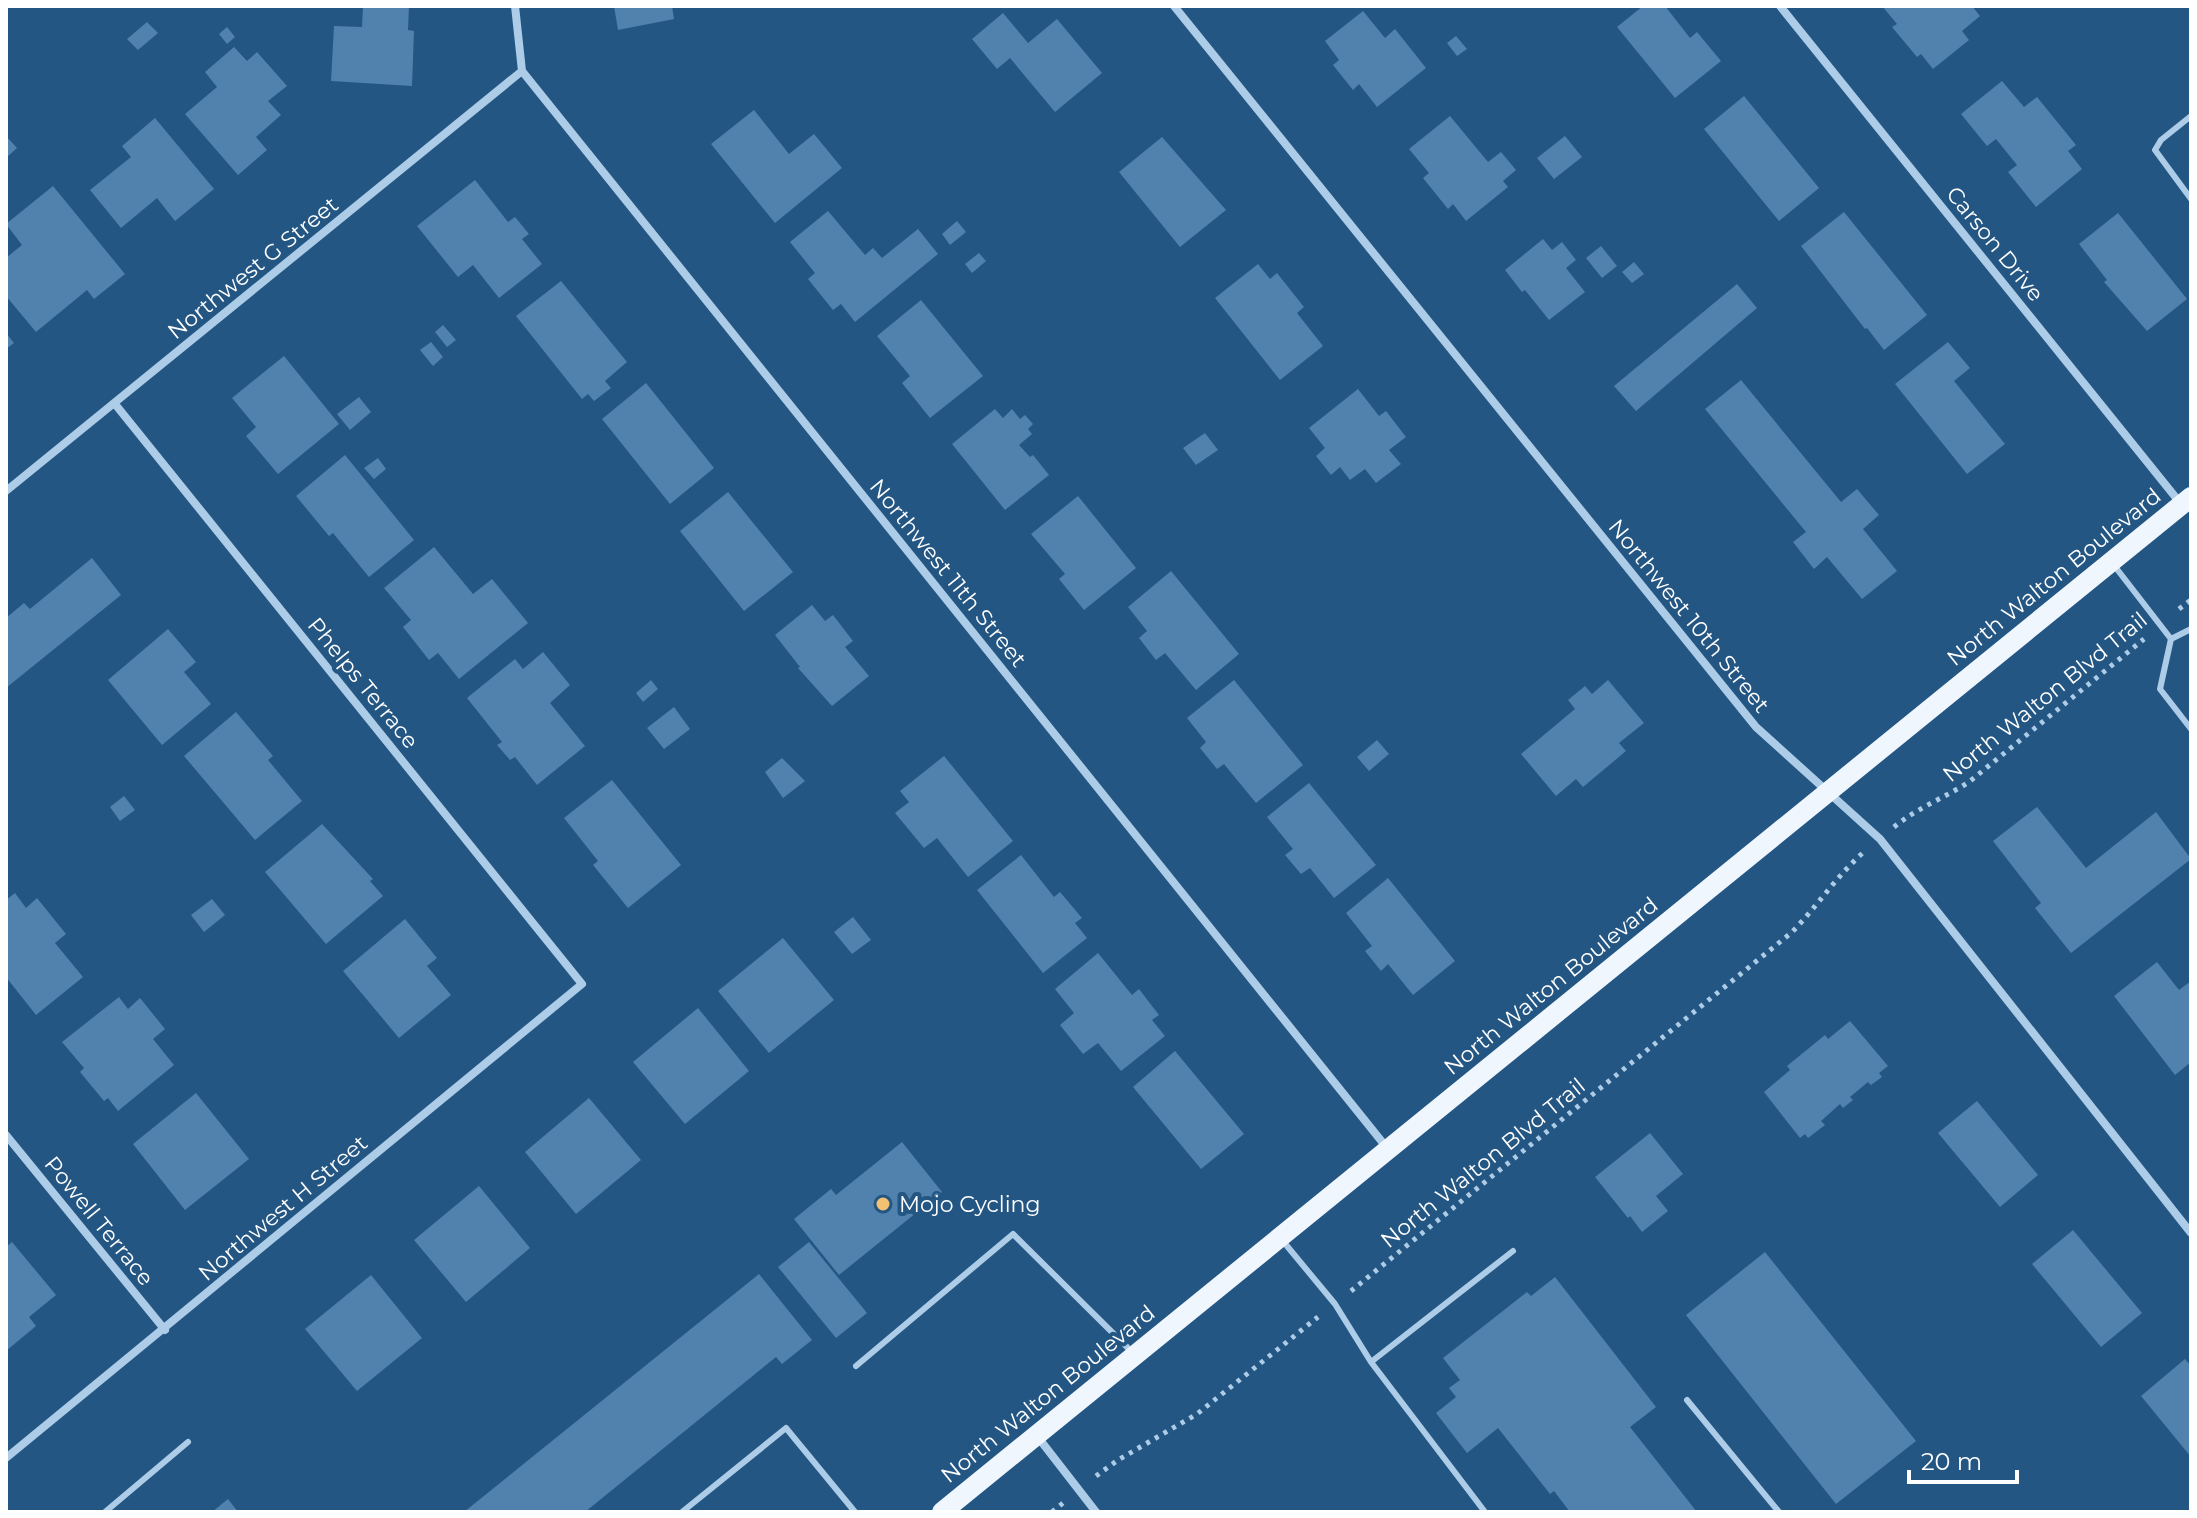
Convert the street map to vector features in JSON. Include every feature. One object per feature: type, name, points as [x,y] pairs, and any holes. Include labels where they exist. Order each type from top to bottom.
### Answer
[{"type":"main road","name":"North Walton Boulevard","points":[[942,1512],[2186,501]]},
{"type":"street","points":[[515,6],[522,71]]},
{"type":"street","name":"Northwest 10th Street","points":[[1174,6],[1756,727],[1880,839],[2191,1233]]},
{"type":"street","name":"Carson Drive","points":[[1780,6],[2186,501]]},
{"type":"street","name":"Northwest G Street","points":[[6,491],[522,71]]},
{"type":"street","name":"Northwest 11th Street","points":[[522,71],[1388,1149]]},
{"type":"street","name":"Phelps Terrace","points":[[115,404],[582,984]]},
{"type":"street","name":"Northwest H Street","points":[[6,1458],[582,984]]},
{"type":"street","name":"Powell Terrace","points":[[6,1135],[165,1330]]},
{"type":"street","points":[[1036,1435],[1096,1512]]},
{"type":"lane","points":[[2191,116],[2161,140],[2155,150],[2191,199]]},
{"type":"lane","points":[[2111,561],[2171,639]]},
{"type":"lane","points":[[2171,639],[2191,629]]},
{"type":"lane","points":[[2171,639],[2160,689],[2191,729]]},
{"type":"lane","points":[[856,1366],[1013,1234],[1135,1355]]},
{"type":"lane","points":[[1279,1237],[1335,1304],[1371,1362],[1485,1512]]},
{"type":"lane","points":[[1371,1362],[1513,1251]]},
{"type":"lane","points":[[1687,1400],[1779,1512]]},
{"type":"lane","points":[[682,1512],[786,1428],[855,1512]]},
{"type":"lane","points":[[105,1512],[188,1442]]},
{"type":"path","name":"North Walton Blvd Trail","points":[[1914,810],[1944,798],[1969,782],[2191,600]]},
{"type":"path","name":"North Walton Blvd Trail","points":[[1118,1460],[1197,1414],[1335,1304],[1791,933],[1847,867]]},
{"type":"building","points":[[363,6],[409,6],[408,30],[414,31],[412,86],[331,81],[334,26],[362,27]]},
{"type":"building","points":[[614,6],[672,6],[674,19],[618,30]]},
{"type":"building","points":[[1643,6],[1665,6],[1690,38],[1697,32],[1721,61],[1675,98],[1617,27]]},
{"type":"building","points":[[1882,6],[1972,6],[1980,16],[1962,31],[1969,40],[1933,69],[1921,54],[1917,57],[1892,27],[1897,24]]},
{"type":"building","points":[[1363,11],[1385,38],[1395,29],[1426,68],[1377,107],[1359,84],[1353,90],[1333,65],[1339,60],[1325,41]]},
{"type":"building","points":[[1003,13],[1028,43],[1057,19],[1102,73],[1055,112],[1010,58],[997,69],[972,39]]},
{"type":"building","points":[[147,22],[158,33],[138,50],[127,39]]},
{"type":"building","points":[[227,27],[235,37],[227,44],[219,34]]},
{"type":"building","points":[[1456,36],[1467,49],[1457,56],[1447,43]]},
{"type":"building","points":[[234,47],[247,61],[257,52],[287,86],[268,101],[281,115],[256,137],[267,150],[238,175],[185,114],[217,87],[205,72]]},
{"type":"building","points":[[2002,81],[2024,107],[2037,97],[2076,145],[2068,151],[2082,169],[2036,207],[2008,172],[2017,165],[1996,139],[1987,146],[1961,114]]},
{"type":"building","points":[[1744,96],[1819,188],[1779,221],[1704,129]]},
{"type":"building","points":[[754,110],[789,154],[814,134],[842,168],[775,223],[711,144]]},
{"type":"building","points":[[1450,116],[1488,162],[1501,152],[1516,170],[1503,181],[1508,187],[1466,221],[1453,204],[1448,209],[1423,178],[1429,173],[1409,149]]},
{"type":"building","points":[[155,118],[214,189],[175,221],[157,198],[121,228],[90,190],[131,157],[122,146]]},
{"type":"building","points":[[6,136],[17,148],[6,158]]},
{"type":"building","points":[[1565,136],[1582,157],[1554,179],[1537,158]]},
{"type":"building","points":[[1162,137],[1226,210],[1180,247],[1119,172]]},
{"type":"building","points":[[475,180],[508,222],[515,217],[529,234],[522,239],[542,264],[499,298],[473,265],[458,277],[417,226]]},
{"type":"building","points":[[53,186],[125,274],[94,299],[87,290],[36,332],[6,296],[6,258],[22,245],[6,224]]},
{"type":"building","points":[[828,211],[865,255],[873,248],[882,258],[918,229],[938,254],[855,322],[841,304],[833,310],[808,279],[815,273],[790,242]]},
{"type":"building","points":[[1844,212],[1927,315],[1884,350],[1801,246]]},
{"type":"building","points":[[2118,213],[2187,299],[2147,331],[2104,282],[2107,280],[2079,244]]},
{"type":"building","points":[[957,221],[966,232],[950,245],[942,234]]},
{"type":"building","points":[[1543,239],[1552,250],[1562,242],[1576,260],[1566,268],[1585,292],[1549,320],[1505,270]]},
{"type":"building","points":[[1601,246],[1617,266],[1602,278],[1586,258]]},
{"type":"building","points":[[979,253],[986,261],[972,273],[965,264]]},
{"type":"building","points":[[1634,262],[1644,274],[1632,283],[1622,272]]},
{"type":"building","points":[[1258,264],[1270,279],[1277,273],[1304,307],[1297,313],[1323,346],[1280,380],[1215,298]]},
{"type":"building","points":[[561,281],[627,362],[605,381],[611,388],[594,401],[588,394],[582,399],[516,316]]},
{"type":"building","points":[[1737,284],[1757,308],[1636,411],[1614,386]]},
{"type":"building","points":[[921,300],[983,376],[930,418],[902,383],[910,376],[877,336]]},
{"type":"building","points":[[443,325],[456,340],[447,347],[435,332]]},
{"type":"building","points":[[6,333],[14,343],[6,349]]},
{"type":"building","points":[[431,342],[443,357],[433,366],[420,350]]},
{"type":"building","points":[[1948,342],[1970,368],[1954,381],[2005,444],[1967,474],[1895,384]]},
{"type":"building","points":[[284,356],[339,424],[278,474],[246,436],[256,427],[232,398]]},
{"type":"building","points":[[1741,380],[1841,502],[1857,489],[1879,515],[1863,529],[1897,571],[1862,599],[1827,557],[1814,569],[1793,542],[1806,532],[1705,409]]},
{"type":"building","points":[[646,383],[714,468],[670,504],[602,419]]},
{"type":"building","points":[[1358,389],[1379,416],[1386,411],[1406,437],[1389,450],[1401,464],[1376,483],[1365,469],[1350,480],[1340,467],[1331,475],[1316,456],[1325,448],[1309,428]]},
{"type":"building","points":[[359,397],[371,412],[350,430],[337,414]]},
{"type":"building","points":[[995,409],[1003,418],[1012,409],[1020,419],[1025,415],[1033,424],[1028,429],[1032,434],[1019,445],[1030,457],[1033,455],[1049,475],[1005,510],[952,444]]},
{"type":"building","points":[[1205,433],[1218,450],[1196,465],[1183,448]]},
{"type":"building","points":[[345,455],[414,540],[369,577],[333,533],[329,536],[296,496]]},
{"type":"building","points":[[378,458],[386,469],[374,479],[364,468]]},
{"type":"building","points":[[728,492],[793,572],[744,611],[680,531]]},
{"type":"building","points":[[1078,496],[1136,568],[1084,610],[1059,579],[1065,574],[1031,534]]},
{"type":"building","points":[[434,547],[473,594],[492,579],[528,623],[459,679],[438,653],[429,660],[403,627],[411,620],[384,588]]},
{"type":"building","points":[[92,558],[121,595],[6,688],[6,618],[24,603],[30,609]]},
{"type":"building","points":[[1171,571],[1239,654],[1196,690],[1165,653],[1156,660],[1139,638],[1147,631],[1128,607]]},
{"type":"building","points":[[812,605],[825,621],[833,615],[853,641],[845,647],[869,676],[832,706],[798,668],[775,635]]},
{"type":"building","points":[[168,629],[196,662],[184,672],[211,704],[162,745],[108,680]]},
{"type":"building","points":[[543,652],[570,685],[550,703],[585,746],[537,785],[515,757],[510,760],[497,745],[502,742],[467,698],[515,659],[523,669]]},
{"type":"building","points":[[651,680],[658,689],[643,702],[636,693]]},
{"type":"building","points":[[1234,680],[1303,765],[1256,803],[1224,764],[1217,769],[1200,748],[1206,742],[1187,718]]},
{"type":"building","points":[[1608,680],[1644,723],[1619,743],[1626,751],[1583,787],[1576,779],[1556,796],[1521,754],[1575,709],[1568,700],[1585,686],[1592,694]]},
{"type":"building","points":[[674,707],[690,729],[664,749],[647,728]]},
{"type":"building","points":[[236,712],[273,756],[268,760],[302,801],[255,840],[184,756]]},
{"type":"building","points":[[1377,740],[1389,754],[1369,771],[1357,757]]},
{"type":"building","points":[[944,756],[1013,841],[968,877],[937,838],[924,848],[895,813],[909,802],[900,791]]},
{"type":"building","points":[[782,758],[805,781],[783,798],[765,772]]},
{"type":"building","points":[[612,780],[681,865],[628,908],[593,865],[598,861],[564,818]]},
{"type":"building","points":[[1309,783],[1376,865],[1334,898],[1310,868],[1301,874],[1285,855],[1293,849],[1267,817]]},
{"type":"building","points":[[124,796],[135,810],[120,821],[110,807]]},
{"type":"building","points":[[2037,807],[2086,868],[2156,812],[2191,859],[2071,953],[2035,908],[2041,903],[1993,841]]},
{"type":"building","points":[[322,824],[373,879],[370,881],[383,896],[326,944],[265,872]]},
{"type":"building","points":[[1021,855],[1054,897],[1060,892],[1082,918],[1075,923],[1087,938],[1043,973],[977,890]]},
{"type":"building","points":[[1388,878],[1455,961],[1413,995],[1388,964],[1381,971],[1365,951],[1372,946],[1346,913]]},
{"type":"building","points":[[15,893],[26,908],[37,898],[66,934],[55,943],[83,977],[36,1015],[6,977],[6,900]]},
{"type":"building","points":[[212,899],[225,915],[204,932],[191,915]]},
{"type":"building","points":[[853,917],[871,940],[852,954],[834,932]]},
{"type":"building","points":[[405,919],[437,958],[427,966],[451,995],[399,1038],[343,971]]},
{"type":"building","points":[[783,938],[834,1000],[769,1053],[718,991]]},
{"type":"building","points":[[1098,953],[1132,995],[1139,989],[1159,1015],[1152,1020],[1165,1036],[1121,1071],[1098,1043],[1083,1054],[1060,1025],[1074,1013],[1055,989]]},
{"type":"building","points":[[2157,962],[2179,990],[2191,981],[2191,1062],[2175,1075],[2114,996]]},
{"type":"building","points":[[119,997],[128,1009],[140,998],[165,1029],[153,1039],[174,1065],[118,1111],[108,1098],[104,1101],[80,1072],[84,1068],[62,1042]]},
{"type":"building","points":[[698,1008],[749,1071],[685,1124],[633,1062]]},
{"type":"building","points":[[1850,1021],[1888,1066],[1879,1073],[1882,1077],[1871,1085],[1868,1082],[1850,1097],[1853,1100],[1843,1108],[1840,1104],[1821,1121],[1825,1125],[1808,1138],[1805,1134],[1800,1138],[1764,1092],[1790,1070],[1787,1066],[1825,1035],[1828,1039]]},
{"type":"building","points":[[1175,1051],[1244,1134],[1201,1169],[1133,1087]]},
{"type":"building","points":[[196,1093],[249,1159],[185,1210],[133,1144]]},
{"type":"building","points":[[589,1098],[641,1160],[576,1214],[525,1152]]},
{"type":"building","points":[[1977,1101],[2038,1175],[2000,1207],[1938,1133]]},
{"type":"building","points":[[1650,1133],[1683,1174],[1656,1196],[1668,1211],[1642,1232],[1595,1177]]},
{"type":"building","points":[[902,1142],[942,1192],[839,1275],[794,1219],[831,1189],[836,1195]]},
{"type":"building","points":[[479,1186],[530,1248],[466,1302],[414,1240]]},
{"type":"building","points":[[2073,1230],[2142,1313],[2101,1347],[2032,1264]]},
{"type":"building","points":[[12,1242],[56,1295],[29,1317],[36,1326],[6,1351],[6,1247]]},
{"type":"building","points":[[809,1242],[867,1313],[836,1338],[778,1267]]},
{"type":"building","points":[[1765,1252],[1916,1441],[1836,1504],[1686,1315]]},
{"type":"building","points":[[759,1274],[812,1340],[782,1364],[776,1357],[585,1512],[464,1512]]},
{"type":"building","points":[[371,1275],[422,1338],[357,1391],[305,1329]]},
{"type":"building","points":[[1555,1277],[1656,1407],[1630,1427],[1697,1512],[1570,1512],[1554,1491],[1550,1494],[1498,1428],[1467,1453],[1436,1413],[1456,1397],[1449,1388],[1460,1380],[1443,1358],[1527,1292],[1531,1296]]},
{"type":"building","points":[[2185,1359],[2191,1366],[2191,1457],[2141,1396]]},
{"type":"building","points":[[228,1499],[238,1512],[212,1512]]},
{"type":"place","name":"Mojo Cycling","points":[[883,1204]]}]
